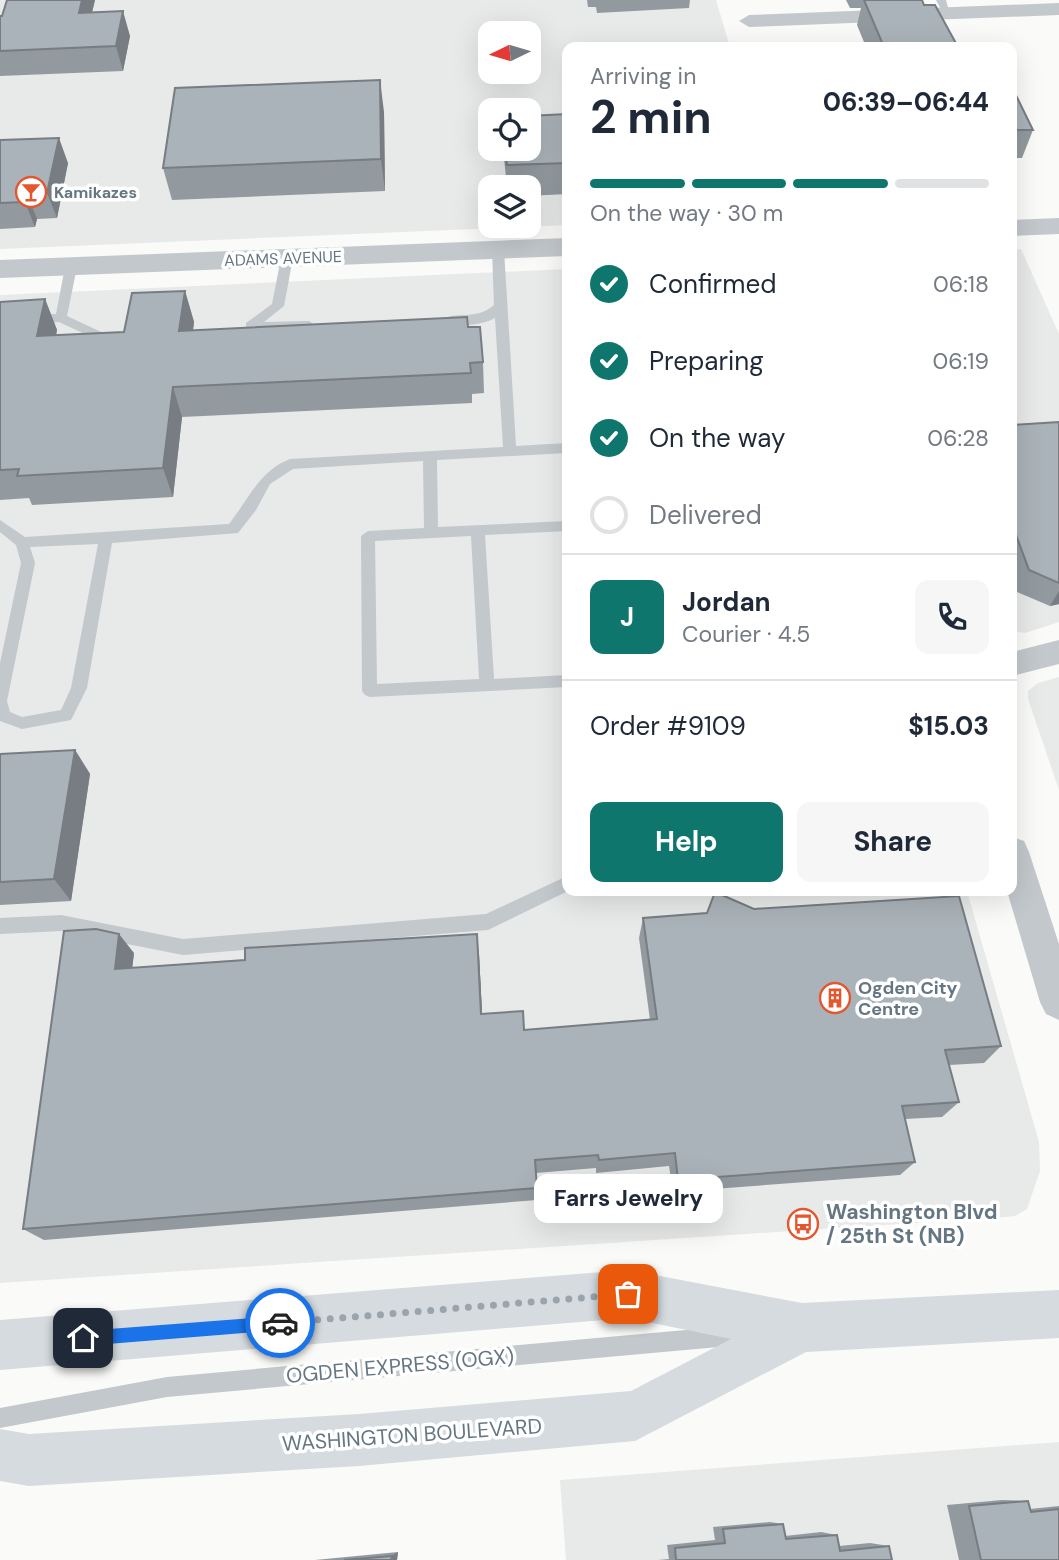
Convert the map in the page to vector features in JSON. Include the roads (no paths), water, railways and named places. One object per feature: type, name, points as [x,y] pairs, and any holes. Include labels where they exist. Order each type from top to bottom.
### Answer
[{"type":"main road","name":"WASHINGTON BOULEVARD","points":[[0,1345],[628,1294],[802,1328],[1059,1314]]},
{"type":"main road","name":"WASHINGTON BOULEVARD","points":[[0,1455],[29,1460],[345,1441],[635,1416],[802,1328]]},
{"type":"street","points":[[742,0],[752,30],[944,7],[1059,9]]},
{"type":"street","points":[[1017,228],[1059,226]]},
{"type":"street","name":"ADAMS AVENUE","points":[[0,269],[562,247]]},
{"type":"street","points":[[1017,663],[1059,652]]},
{"type":"street","points":[[1017,886],[1059,1002]]},
{"type":"lane","points":[[498,250],[510,452]]},
{"type":"lane","points":[[288,258],[278,306],[245,327],[327,324]]},
{"type":"lane","points":[[61,318],[71,267]]},
{"type":"lane","points":[[434,321],[487,317],[500,306]]},
{"type":"lane","points":[[0,320],[61,318],[93,336],[123,341]]},
{"type":"lane","points":[[22,542],[233,529],[251,506],[265,481],[290,464],[562,448]]},
{"type":"lane","points":[[430,456],[430,533]]},
{"type":"lane","points":[[0,525],[22,542],[28,563],[0,701],[4,716],[22,723],[66,716],[79,688],[106,538]]},
{"type":"lane","points":[[562,526],[368,536],[370,691],[562,681]]},
{"type":"lane","points":[[478,530],[488,685]]},
{"type":"lane","points":[[0,926],[61,923],[183,947],[197,946],[488,922],[562,885]]},
{"type":"lane","name":"OGDEN EXPRESS (OGX)","points":[[0,1418],[167,1387],[635,1346],[802,1328]]},
{"type":"place","name":"Kamikazes","points":[[31,192]]},
{"type":"place","name":"Ogden City Centre","points":[[835,998]]},
{"type":"place","name":"Washington Blvd / 25th St (NB)","points":[[803,1224]]},
{"type":"place","name":"Farrs Jewelry","points":[[628,1294]]}]
